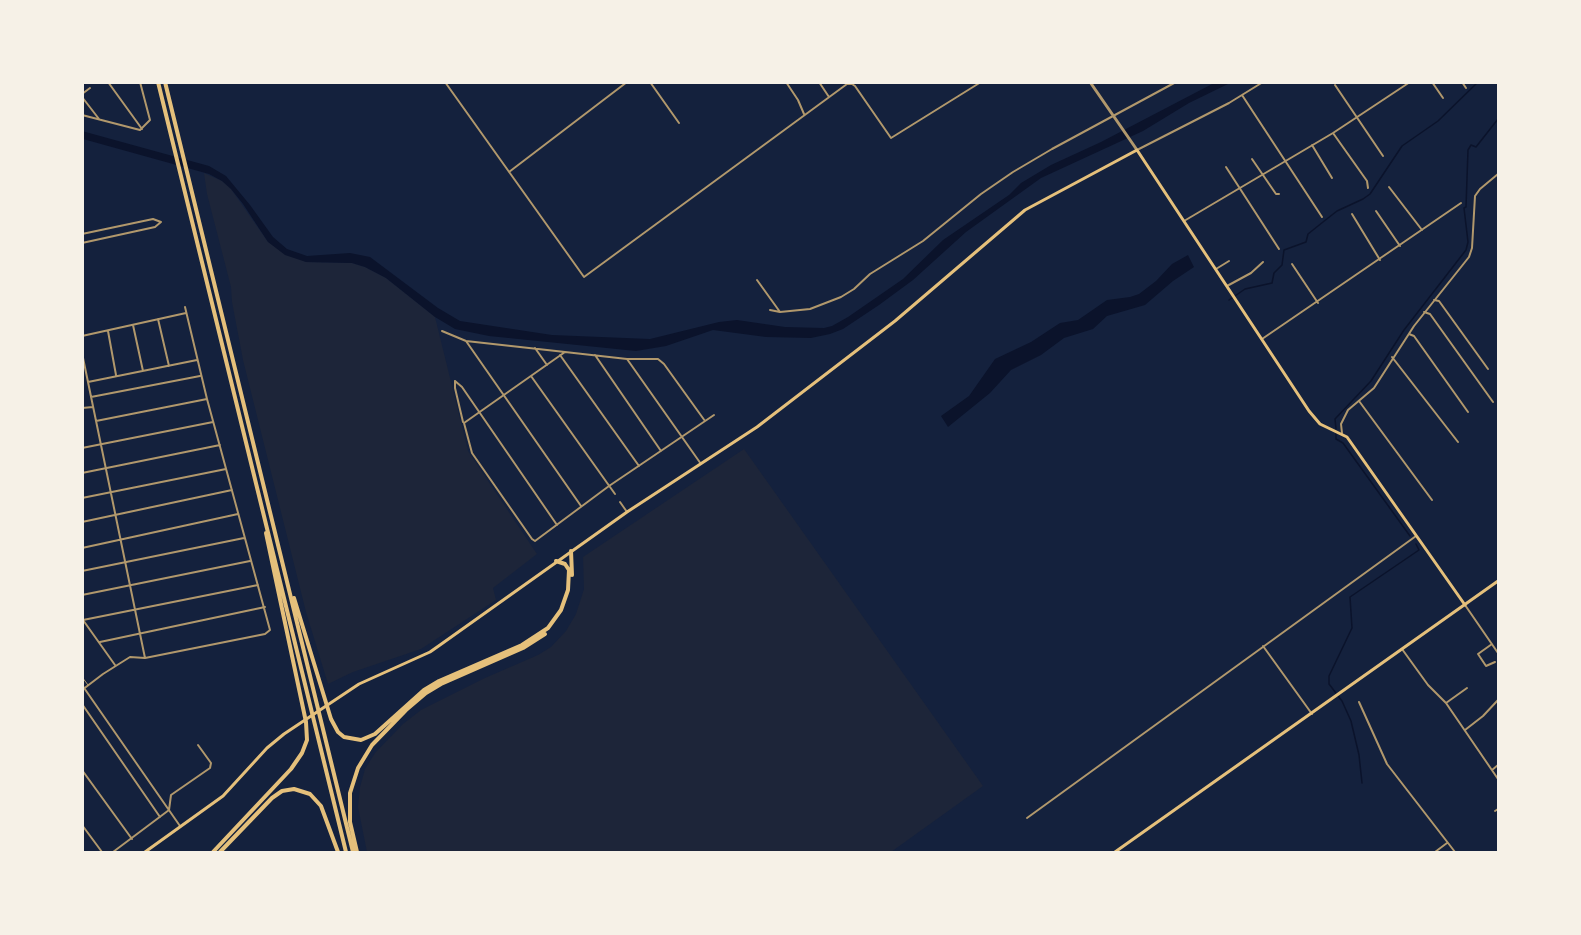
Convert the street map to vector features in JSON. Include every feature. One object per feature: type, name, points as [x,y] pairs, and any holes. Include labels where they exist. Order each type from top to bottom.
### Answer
[{"type":"highway","points":[[158,82],[346,852]]},
{"type":"highway","points":[[165,82],[355,852]]},
{"type":"highway","points":[[213,852],[291,769],[302,753],[307,740],[306,722],[267,543],[267,528]]},
{"type":"highway","points":[[355,852],[350,822],[350,793],[358,768],[372,745],[426,693],[441,684],[523,648],[550,629],[563,612],[569,595],[572,580],[571,551]]},
{"type":"highway","points":[[285,571],[311,648],[331,719],[341,734],[357,740],[375,734],[414,698],[439,681],[522,645],[548,628],[561,610],[568,590],[569,570],[565,564],[556,561]]},
{"type":"highway","points":[[220,852],[276,795],[294,789],[310,794],[321,806],[338,852]]},
{"type":"main road","points":[[144,852],[223,796],[275,741],[302,722],[359,684],[429,652],[627,512],[757,427],[872,339],[1025,210],[1137,150],[1313,418],[1341,433],[1465,604]]},
{"type":"main road","points":[[1115,852],[1498,581]]},
{"type":"street","points":[[108,82],[142,129]]},
{"type":"street","points":[[82,115],[137,131],[142,129],[150,120],[140,82]]},
{"type":"street","points":[[445,82],[584,277],[847,84],[854,85],[891,138],[981,82]]},
{"type":"street","points":[[509,172],[627,82]]},
{"type":"street","points":[[650,82],[679,123]]},
{"type":"street","points":[[786,82],[798,100],[804,115]]},
{"type":"street","points":[[819,82],[828,97]]},
{"type":"street","points":[[1090,82],[1137,150],[1263,82]]},
{"type":"street","points":[[770,310],[780,312],[810,309],[842,297],[870,274],[923,241],[981,194],[1013,172],[1176,82]]},
{"type":"street","points":[[1399,82],[1402,87]]},
{"type":"street","points":[[1184,221],[1312,146],[1410,82]]},
{"type":"street","points":[[1432,82],[1443,98]]},
{"type":"street","points":[[1462,82],[1466,88]]},
{"type":"street","points":[[1335,85],[1383,156]]},
{"type":"street","points":[[90,88],[82,95],[100,120]]},
{"type":"street","points":[[1242,95],[1322,217]]},
{"type":"street","points":[[1333,133],[1367,181],[1368,188]]},
{"type":"street","points":[[1312,146],[1332,178]]},
{"type":"street","points":[[1252,159],[1276,194],[1279,194]]},
{"type":"street","points":[[1227,167],[1279,249]]},
{"type":"street","points":[[1341,433],[1341,423],[1348,410],[1374,388],[1392,357],[1424,312],[1469,257],[1472,248],[1475,196],[1498,174]]},
{"type":"street","points":[[1389,187],[1422,231]]},
{"type":"street","points":[[1262,339],[1318,303],[1461,203]]},
{"type":"street","points":[[1376,211],[1400,246]]},
{"type":"street","points":[[1352,214],[1380,260]]},
{"type":"street","points":[[82,234],[153,219],[163,223],[82,243]]},
{"type":"street","points":[[107,228],[110,237]]},
{"type":"street","points":[[1216,269],[1229,261]]},
{"type":"street","points":[[1227,286],[1263,262]]},
{"type":"street","points":[[1292,264],[1318,303]]},
{"type":"street","points":[[757,280],[780,312]]},
{"type":"street","points":[[1434,300],[1439,301],[1488,369]]},
{"type":"street","points":[[181,827],[83,688],[130,657],[145,658],[269,632],[265,607],[219,445],[185,308]]},
{"type":"street","points":[[1424,312],[1430,314],[1493,402]]},
{"type":"street","points":[[82,336],[186,313]]},
{"type":"street","points":[[158,319],[169,366]]},
{"type":"street","points":[[133,325],[143,371]]},
{"type":"street","points":[[108,331],[117,376]]},
{"type":"street","points":[[442,332],[466,341],[627,359],[655,359],[660,361],[705,421]]},
{"type":"street","points":[[1409,334],[1414,336],[1468,412]]},
{"type":"street","points":[[466,341],[582,507]]},
{"type":"street","points":[[535,348],[547,365]]},
{"type":"street","points":[[464,423],[565,352]]},
{"type":"street","points":[[82,353],[145,658]]},
{"type":"street","points":[[595,355],[661,451]]},
{"type":"street","points":[[560,356],[639,466]]},
{"type":"street","points":[[1392,357],[1458,442]]},
{"type":"street","points":[[627,359],[701,464]]},
{"type":"street","points":[[88,382],[197,360]]},
{"type":"street","points":[[91,397],[201,376]]},
{"type":"street","points":[[531,376],[615,494]]},
{"type":"street","points":[[557,525],[459,383],[455,381],[454,388],[472,453],[532,539],[538,539],[582,507],[609,486],[714,415]]},
{"type":"street","points":[[96,421],[207,399]]},
{"type":"street","points":[[1359,401],[1432,500]]},
{"type":"street","points":[[82,408],[93,406]]},
{"type":"street","points":[[82,448],[213,422]]},
{"type":"street","points":[[82,472],[219,445]]},
{"type":"street","points":[[82,498],[226,469]]},
{"type":"street","points":[[82,522],[232,490]]},
{"type":"street","points":[[620,502],[627,512]]},
{"type":"street","points":[[82,548],[238,514]]},
{"type":"street","points":[[1027,818],[1263,645],[1417,536]]},
{"type":"street","points":[[82,571],[245,538]]},
{"type":"street","points":[[82,596],[251,560]]},
{"type":"street","points":[[115,666],[82,620],[258,585]]},
{"type":"street","points":[[1465,604],[1498,652]]},
{"type":"street","points":[[99,643],[265,607]]},
{"type":"street","points":[[1492,644],[1478,654],[1486,666],[1495,662]]},
{"type":"street","points":[[1263,645],[1312,714]]},
{"type":"street","points":[[1402,649],[1428,685],[1446,703],[1498,779]]},
{"type":"street","points":[[1446,703],[1467,687]]},
{"type":"street","points":[[1465,730],[1498,700]]},
{"type":"street","points":[[1359,702],[1385,760],[1455,852]]},
{"type":"street","points":[[82,704],[160,817]]},
{"type":"street","points":[[113,852],[169,810],[171,795],[211,766],[198,745]]},
{"type":"street","points":[[1492,770],[1498,765]]},
{"type":"street","points":[[82,770],[132,839]]},
{"type":"street","points":[[82,825],[102,852]]},
{"type":"street","points":[[1435,852],[1448,843]]},
{"type":"lane","points":[[82,677],[89,686]]},
{"type":"shaded area","points":[[1214,83],[1230,83],[1189,103],[1143,131],[1041,178],[966,232],[913,280],[843,329],[811,338],[766,337],[713,330],[666,346],[636,351],[489,336],[455,329],[435,317],[386,278],[365,267],[352,263],[306,262],[285,255],[268,242],[231,189],[209,174],[83,139],[82,131],[209,166],[226,176],[273,237],[287,249],[307,256],[350,253],[370,257],[438,308],[460,321],[552,335],[650,339],[719,322],[737,320],[785,327],[824,328],[832,326],[903,279],[943,240],[1009,195],[1021,183],[1051,165],[1101,142]]},
{"type":"shaded area","points":[[204,173],[222,181],[231,189],[268,242],[306,262],[352,263],[365,267],[386,278],[435,317],[468,451],[537,554],[493,588],[496,600],[421,649],[353,672],[328,684],[306,612],[243,360],[231,287],[207,194]]},
{"type":"shaded area","points":[[1188,255],[1194,267],[1173,281],[1145,305],[1107,316],[1093,329],[1064,338],[1041,355],[1011,370],[990,393],[948,427],[941,416],[969,396],[995,359],[1031,342],[1060,323],[1078,320],[1107,300],[1139,294],[1156,281],[1172,264]]},
{"type":"shaded area","points":[[744,449],[983,786],[891,852],[367,852],[358,807],[365,769],[375,753],[403,724],[421,710],[551,647],[566,631],[576,614],[584,589],[583,557]]},
{"type":"waterway","points":[[1229,300],[1245,289],[1272,283],[1274,273],[1282,265],[1284,250],[1306,242],[1308,234],[1337,211],[1370,194],[1402,146],[1438,121],[1478,82]]},
{"type":"waterway","points":[[1336,429],[1335,419],[1371,381],[1404,330],[1466,250],[1468,242],[1464,208],[1466,207],[1468,150],[1471,145],[1476,147],[1498,119]]},
{"type":"waterway","points":[[1336,434],[1336,439],[1343,443],[1410,536]]},
{"type":"waterway","points":[[1362,783],[1359,755],[1351,721],[1342,701],[1329,684],[1329,676],[1352,628],[1350,597],[1419,550],[1416,544]]}]
